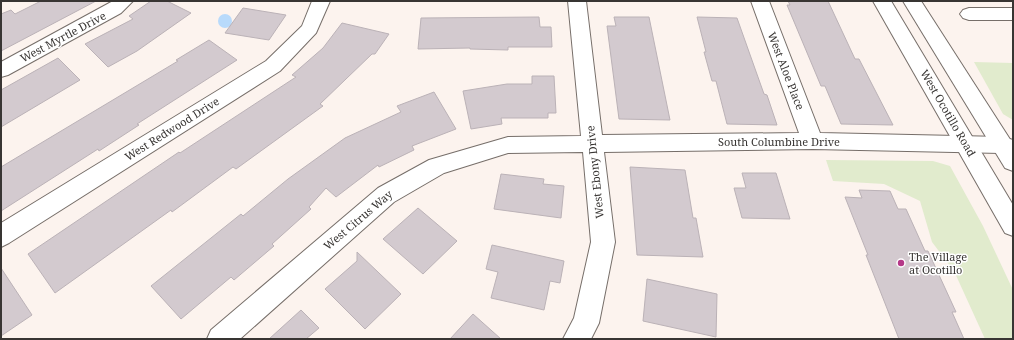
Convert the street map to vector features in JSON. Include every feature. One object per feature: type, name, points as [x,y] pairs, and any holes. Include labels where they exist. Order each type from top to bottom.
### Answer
[{"type":"street","name":"West Myrtle Drive","points":[[1,70],[115,9],[124,1]]},
{"type":"street","name":"West Redwood Drive","points":[[1,236],[273,66],[310,29],[321,1]]},
{"type":"street","name":"West Ebony Drive","points":[[576,339],[586,323],[603,242],[577,1]]},
{"type":"street","name":"West Aloe Place","points":[[760,1],[813,141]]},
{"type":"street","name":"West Ocotillo Road","points":[[882,1],[1013,226]]},
{"type":"street","points":[[912,1],[1010,150]]},
{"type":"street","points":[[969,14],[1013,14]]},
{"type":"street","name":"South Columbine Drive","points":[[592,143],[813,141],[966,145],[1010,150]]},
{"type":"street","name":"West Citrus Way","points":[[220,339],[386,194],[437,166],[508,144],[592,143]]},
{"type":"green space","points":[[974,62],[1013,63],[1013,120],[1003,114]]},
{"type":"green space","points":[[826,160],[933,161],[950,166],[983,226],[1013,290],[1013,339],[985,339],[954,271],[932,242],[920,201],[884,184],[833,181]]},
{"type":"water","points":[[225,14],[230,16],[232,21],[230,26],[225,28],[220,26],[218,21],[220,16]]},
{"type":"building","points":[[41,1],[96,1],[1,51],[1,14],[11,10],[15,14]]},
{"type":"building","points":[[151,1],[167,1],[191,13],[137,51],[108,67],[85,44],[133,19],[129,16]]},
{"type":"building","points":[[788,1],[828,1],[855,59],[859,59],[893,125],[841,124],[825,86],[821,86],[787,5],[790,5]]},
{"type":"building","points":[[243,8],[286,15],[269,40],[225,33]]},
{"type":"building","points":[[539,17],[540,27],[551,27],[552,47],[508,47],[508,50],[470,48],[418,49],[421,18]]},
{"type":"building","points":[[614,17],[649,17],[670,120],[619,119],[607,26],[616,26]]},
{"type":"building","points":[[697,17],[737,18],[764,94],[767,95],[777,125],[727,124],[716,81],[712,81]]},
{"type":"building","points":[[342,23],[389,34],[375,54],[372,54],[320,104],[323,106],[236,169],[233,167],[172,212],[171,210],[55,293],[28,254],[179,152],[180,153],[296,77],[292,75],[323,48]]},
{"type":"building","points":[[209,40],[237,60],[137,124],[139,125],[99,151],[98,149],[1,211],[1,167],[178,61],[176,60]]},
{"type":"building","points":[[58,58],[80,80],[1,127],[1,90]]},
{"type":"building","points":[[532,76],[554,76],[556,113],[548,113],[548,118],[501,118],[502,124],[471,129],[463,91],[507,84],[532,84]]},
{"type":"building","points":[[434,92],[456,129],[412,146],[414,150],[379,167],[378,165],[336,197],[326,188],[309,207],[311,209],[272,244],[274,246],[234,280],[231,277],[181,319],[151,286],[241,214],[243,216],[288,179],[345,138],[401,112],[397,106]]},
{"type":"building","points":[[630,167],[685,170],[693,218],[696,218],[703,257],[637,255]]},
{"type":"building","points":[[742,173],[776,173],[790,219],[742,218],[734,188],[746,188]]},
{"type":"building","points":[[501,174],[544,179],[543,184],[564,186],[561,218],[494,209]]},
{"type":"building","name":"The Village at Ocotillo","points":[[859,190],[890,191],[898,209],[906,209],[925,251],[928,251],[956,312],[952,312],[964,339],[899,339],[845,197],[862,198]]},
{"type":"building","points":[[418,208],[457,241],[423,274],[383,239]]},
{"type":"building","points":[[492,245],[564,261],[560,283],[550,281],[544,310],[491,298],[498,272],[486,269]]},
{"type":"building","points":[[357,252],[401,294],[365,329],[325,289],[357,261]]},
{"type":"building","points":[[1,268],[32,315],[1,336]]},
{"type":"building","points":[[647,279],[717,294],[716,337],[643,321]]},
{"type":"building","points":[[301,310],[319,328],[306,339],[269,339]]},
{"type":"building","points":[[473,314],[501,339],[450,339]]},
{"type":"place","name":"The Village at Ocotillo","points":[[901,263]]}]
